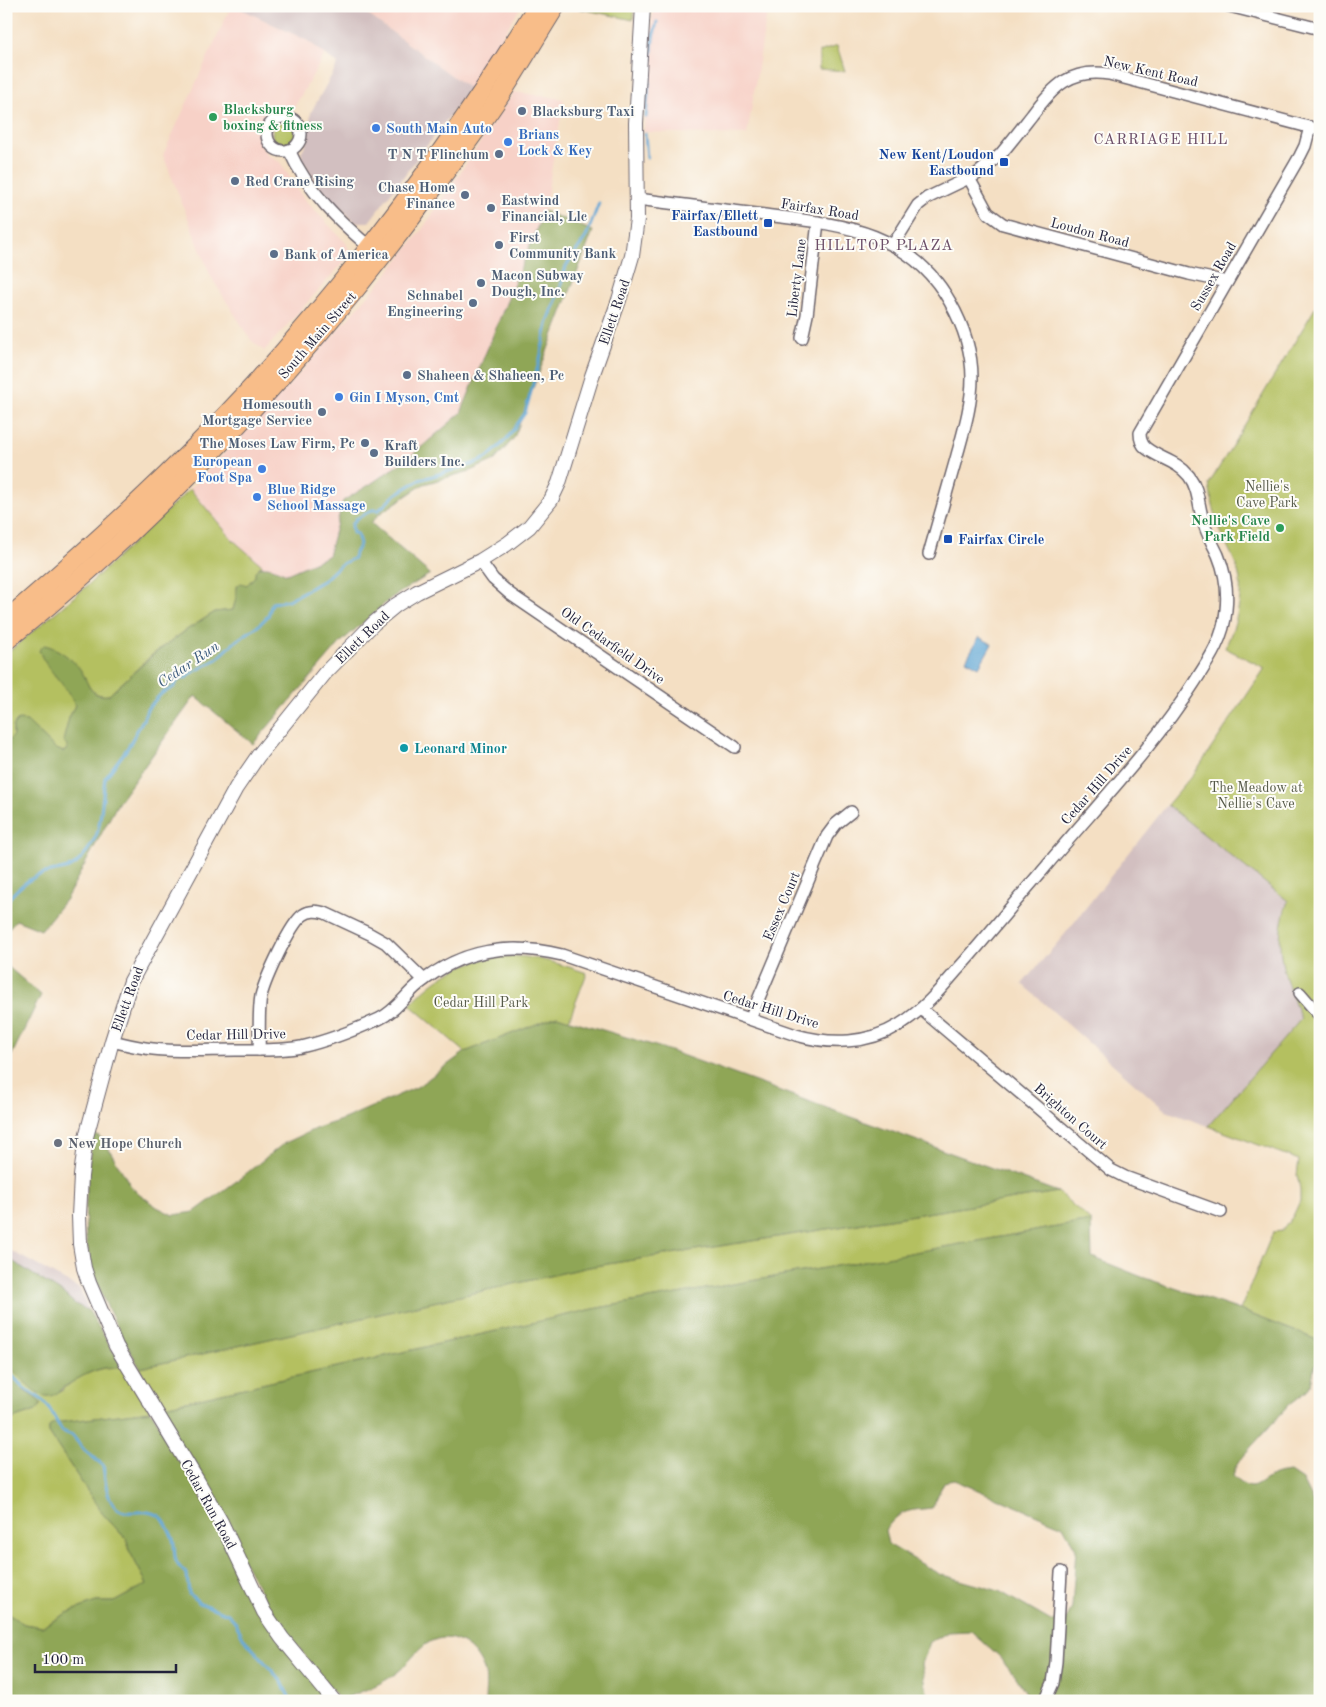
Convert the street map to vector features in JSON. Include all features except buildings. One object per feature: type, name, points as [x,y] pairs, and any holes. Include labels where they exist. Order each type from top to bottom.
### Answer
[{"type":"main road","name":"South Main Street","points":[[7,638],[117,545],[204,460],[307,347],[376,252],[537,6]]},
{"type":"main road","name":"South Main Street","points":[[6,620],[101,537],[191,449],[258,380],[376,252],[499,97],[556,6]]},
{"type":"street","name":"Ellett Road","points":[[96,1300],[84,1268],[80,1244],[81,1176],[88,1126],[127,992],[138,967],[236,788],[258,756],[325,673],[374,623],[396,605],[417,592],[480,561],[508,544],[529,527],[547,506],[559,483],[592,376],[625,281],[634,239],[637,199],[636,123],[643,6]]},
{"type":"street","points":[[1229,6],[1320,29]]},
{"type":"street","name":"New Kent Road","points":[[893,244],[918,205],[927,198],[987,168],[1000,155],[1055,87],[1071,77],[1083,74],[1109,74],[1315,128]]},
{"type":"street","name":"Sussex Road","points":[[1141,439],[1142,428],[1315,128]]},
{"type":"street","points":[[288,150],[298,170],[313,192],[356,236],[376,252]]},
{"type":"street","name":"Loudon Road","points":[[969,178],[988,213],[1003,224],[1189,274],[1227,282]]},
{"type":"street","name":"Fairfax Road","points":[[637,199],[845,226],[893,244],[918,261],[928,271],[954,308],[963,329],[970,364],[971,388],[965,426],[929,554]]},
{"type":"street","name":"Liberty Lane","points":[[802,338],[807,314],[818,222]]},
{"type":"street","name":"Cedar Hill Drive","points":[[112,1041],[153,1049],[280,1050],[302,1047],[378,1020],[396,1008],[424,980],[445,965],[474,954],[500,949],[529,949],[562,955],[750,1019],[806,1037],[826,1041],[843,1042],[866,1039],[898,1026],[921,1009],[982,942],[1153,742],[1179,706],[1218,643],[1226,611],[1225,581],[1219,558],[1203,520],[1196,489],[1189,476],[1180,467],[1146,448],[1141,439]]},
{"type":"street","name":"Old Cedarfield Drive","points":[[480,561],[493,579],[510,594],[735,747]]},
{"type":"street","name":"Essex Court","points":[[750,1019],[827,836],[836,824],[851,812]]},
{"type":"street","points":[[260,1050],[261,1001],[266,980],[297,921],[306,913],[318,911],[325,913],[378,938],[393,949],[424,980]]},
{"type":"street","points":[[1300,993],[1320,1016]]},
{"type":"street","name":"Brighton Court","points":[[921,1009],[1111,1170],[1125,1178],[1222,1212]]},
{"type":"street","name":"Cedar Run Road","points":[[96,1300],[116,1346],[221,1522],[264,1612],[288,1646],[334,1701]]},
{"type":"street","points":[[1045,1701],[1053,1683],[1056,1662],[1061,1572]]},
{"type":"shaded area","points":[[231,6],[235,6],[308,41],[325,54],[292,111],[273,114],[265,119],[258,137],[265,151],[270,157],[280,162],[303,198],[346,243],[349,250],[348,257],[264,351],[251,340],[211,277],[163,155]]},
{"type":"shaded area","points":[[235,6],[372,6],[367,14],[470,89],[369,222],[355,222],[320,187],[303,160],[301,152],[308,141],[311,112],[338,64],[308,41]]},
{"type":"shaded area","points":[[372,6],[521,6],[470,89],[367,14]]},
{"type":"shaded area","points":[[653,6],[768,6],[747,135],[644,132]]},
{"type":"shaded area","points":[[514,92],[564,99],[544,211],[461,413],[411,456],[343,501],[328,556],[287,574],[263,566],[233,540],[190,489],[283,392],[383,279],[421,231]]},
{"type":"shaded area","points":[[1167,805],[1288,901],[1284,910],[1280,951],[1284,975],[1301,1019],[1208,1126],[1166,1111],[1022,984],[1065,934]]},
{"type":"shaded area","points":[[6,1248],[80,1289],[89,1311],[75,1304],[64,1294],[6,1257]]},
{"type":"green space","points":[[568,6],[634,6],[633,20]]},
{"type":"green space","points":[[837,46],[845,71],[819,69],[819,52]]},
{"type":"green space","points":[[284,122],[293,125],[296,134],[293,143],[284,146],[275,143],[272,134],[275,125]]},
{"type":"green space","points":[[544,211],[593,231],[514,438],[495,460],[470,471],[424,484],[379,514],[371,523],[430,574],[391,598],[341,642],[253,744],[195,696],[118,803],[66,899],[41,930],[16,920],[6,931],[6,743],[13,736],[13,726],[18,720],[27,721],[56,749],[64,752],[67,749],[67,745],[63,741],[69,718],[75,705],[67,690],[46,664],[39,650],[44,645],[59,651],[80,669],[93,692],[109,695],[154,654],[188,629],[215,612],[233,610],[236,587],[241,583],[247,585],[255,576],[255,571],[259,568],[266,567],[287,574],[328,556],[343,501],[411,456],[461,413]]},
{"type":"green space","points":[[1320,300],[1320,1341],[1240,1310],[1273,1232],[1282,1231],[1293,1216],[1300,1201],[1297,1175],[1299,1160],[1208,1126],[1301,1019],[1289,989],[1280,947],[1280,933],[1288,901],[1167,805],[1196,771],[1265,668],[1225,648],[1237,615],[1240,580],[1218,524],[1209,484]]},
{"type":"green space","points":[[190,489],[233,540],[263,566],[259,567],[247,586],[236,586],[233,610],[215,612],[188,629],[153,654],[109,695],[93,692],[80,669],[54,674],[70,693],[75,705],[69,718],[67,749],[63,752],[56,749],[26,721],[17,721],[13,726],[13,736],[6,743],[6,654],[88,585]]},
{"type":"green space","name":"Cedar Hill Park","points":[[505,956],[557,963],[587,973],[569,1020],[557,1016],[465,1052],[410,1005],[430,985],[452,971],[477,961]]},
{"type":"green space","points":[[6,965],[41,995],[6,1067]]},
{"type":"green space","points":[[557,1016],[662,1048],[1058,1192],[589,1267],[140,1368],[115,1323],[101,1293],[90,1262],[85,1222],[90,1152],[94,1134],[103,1139],[132,1188],[157,1207],[173,1215],[194,1212],[283,1144],[417,1087],[465,1052]]},
{"type":"green space","points":[[1058,1192],[1091,1221],[598,1308],[160,1407],[140,1368],[589,1267]]},
{"type":"green space","points":[[1091,1221],[1092,1257],[1320,1341],[1320,1360],[1315,1364],[1311,1384],[1307,1391],[1290,1404],[1242,1457],[1235,1468],[1233,1476],[1245,1486],[1250,1487],[1258,1485],[1274,1475],[1290,1472],[1302,1480],[1315,1506],[1320,1511],[1320,1701],[1031,1701],[1016,1677],[999,1656],[971,1631],[948,1632],[930,1642],[922,1664],[927,1692],[932,1701],[485,1701],[485,1674],[477,1656],[460,1642],[445,1638],[426,1644],[399,1671],[385,1680],[371,1688],[340,1700],[273,1615],[160,1407],[598,1308]],"holes":[[[954,1480],[1063,1526],[1076,1549],[1072,1608],[1065,1621],[1051,1621],[999,1591],[939,1574],[888,1544],[885,1530],[896,1518],[905,1512],[932,1508],[944,1482]]]},
{"type":"green space","points":[[6,1257],[64,1294],[75,1304],[89,1311],[121,1364],[116,1368],[104,1368],[92,1372],[49,1396],[41,1394],[25,1382],[6,1363]]},
{"type":"green space","points":[[6,1363],[27,1384],[62,1391],[87,1374],[103,1369],[116,1368],[121,1364],[151,1411],[55,1423],[49,1427],[49,1433],[102,1513],[127,1540],[129,1550],[147,1584],[114,1602],[96,1602],[67,1613],[42,1627],[24,1624],[6,1613],[6,1421],[36,1411],[38,1400],[22,1389],[6,1374]]},
{"type":"green space","points":[[6,1374],[22,1389],[38,1400],[41,1404],[36,1411],[6,1421]]},
{"type":"green space","points":[[151,1411],[196,1487],[255,1601],[328,1701],[6,1701],[6,1613],[24,1624],[42,1627],[67,1613],[96,1602],[114,1602],[147,1584],[129,1550],[127,1540],[102,1513],[49,1433],[49,1427],[54,1423]]},
{"type":"water","points":[[979,637],[992,644],[979,667],[966,660]]},
{"type":"waterway","name":"Cedar Run","points":[[646,117],[653,38],[657,22]]},
{"type":"waterway","name":"Cedar Run","points":[[645,134],[647,158]]},
{"type":"waterway","name":"Cedar Run","points":[[6,902],[20,887],[31,879],[73,866],[87,851],[98,831],[105,778],[127,749],[147,709],[161,694],[174,687],[178,680],[186,678],[217,659],[236,641],[258,626],[268,616],[272,603],[288,600],[312,587],[324,580],[340,565],[354,558],[360,544],[357,534],[353,533],[352,525],[356,519],[372,510],[379,510],[396,494],[419,480],[487,458],[506,440],[525,413],[540,359],[547,324],[560,290],[566,266],[586,237],[599,203]]},
{"type":"waterway","name":"Cedar Run","points":[[6,1369],[24,1388],[41,1399],[49,1408],[62,1431],[72,1435],[85,1451],[103,1465],[109,1497],[116,1508],[124,1512],[152,1513],[162,1518],[173,1539],[176,1561],[187,1574],[189,1594],[200,1603],[228,1614],[234,1620],[244,1639],[282,1682],[291,1701]]},
{"type":"place","name":"Blacksburg Taxi","points":[[522,111]]},
{"type":"place","name":"Blacksburg boxing & fitness","points":[[213,117]]},
{"type":"place","name":"South Main Auto","points":[[376,128]]},
{"type":"place","name":"Brians Lock & Key","points":[[508,142]]},
{"type":"place","name":"T N T Flinchum","points":[[499,154]]},
{"type":"place","name":"New Kent/Loudon Eastbound","points":[[1004,162]]},
{"type":"place","name":"Red Crane Rising","points":[[235,181]]},
{"type":"place","name":"Chase Home Finance","points":[[465,195]]},
{"type":"place","name":"Eastwind Financial, Llc","points":[[491,208]]},
{"type":"place","name":"Fairfax/Ellett Eastbound","points":[[768,223]]},
{"type":"place","name":"First Community Bank","points":[[499,245]]},
{"type":"place","name":"Bank of America","points":[[274,254]]},
{"type":"place","name":"Macon Subway Dough, Inc.","points":[[481,283]]},
{"type":"place","name":"Schnabel Engineering","points":[[473,303]]},
{"type":"place","name":"Shaheen & Shaheen, Pc","points":[[407,375]]},
{"type":"place","name":"Gin I Myson, Cmt","points":[[339,397]]},
{"type":"place","name":"Homesouth Mortgage Service","points":[[322,412]]},
{"type":"place","name":"The Moses Law Firm, Pc","points":[[365,443]]},
{"type":"place","name":"Kraft Builders Inc.","points":[[374,453]]},
{"type":"place","name":"European Foot Spa","points":[[262,469]]},
{"type":"place","name":"Blue Ridge School Massage","points":[[257,497]]},
{"type":"place","name":"Nellie's Cave Park Field","points":[[1280,528]]},
{"type":"place","name":"Fairfax Circle","points":[[948,539]]},
{"type":"place","name":"Leonard Minor","points":[[404,748]]},
{"type":"place","name":"New Hope Church","points":[[58,1143]]},
{"type":"district","name":"CARRIAGE HILL","points":[[1161,139]]},
{"type":"district","name":"HILLTOP PLAZA","points":[[884,245]]},
{"type":"park label","name":"Nellie's Cave Park","points":[[1267,494]]},
{"type":"park label","name":"The Meadow at Nellie's Cave","points":[[1256,796]]}]
